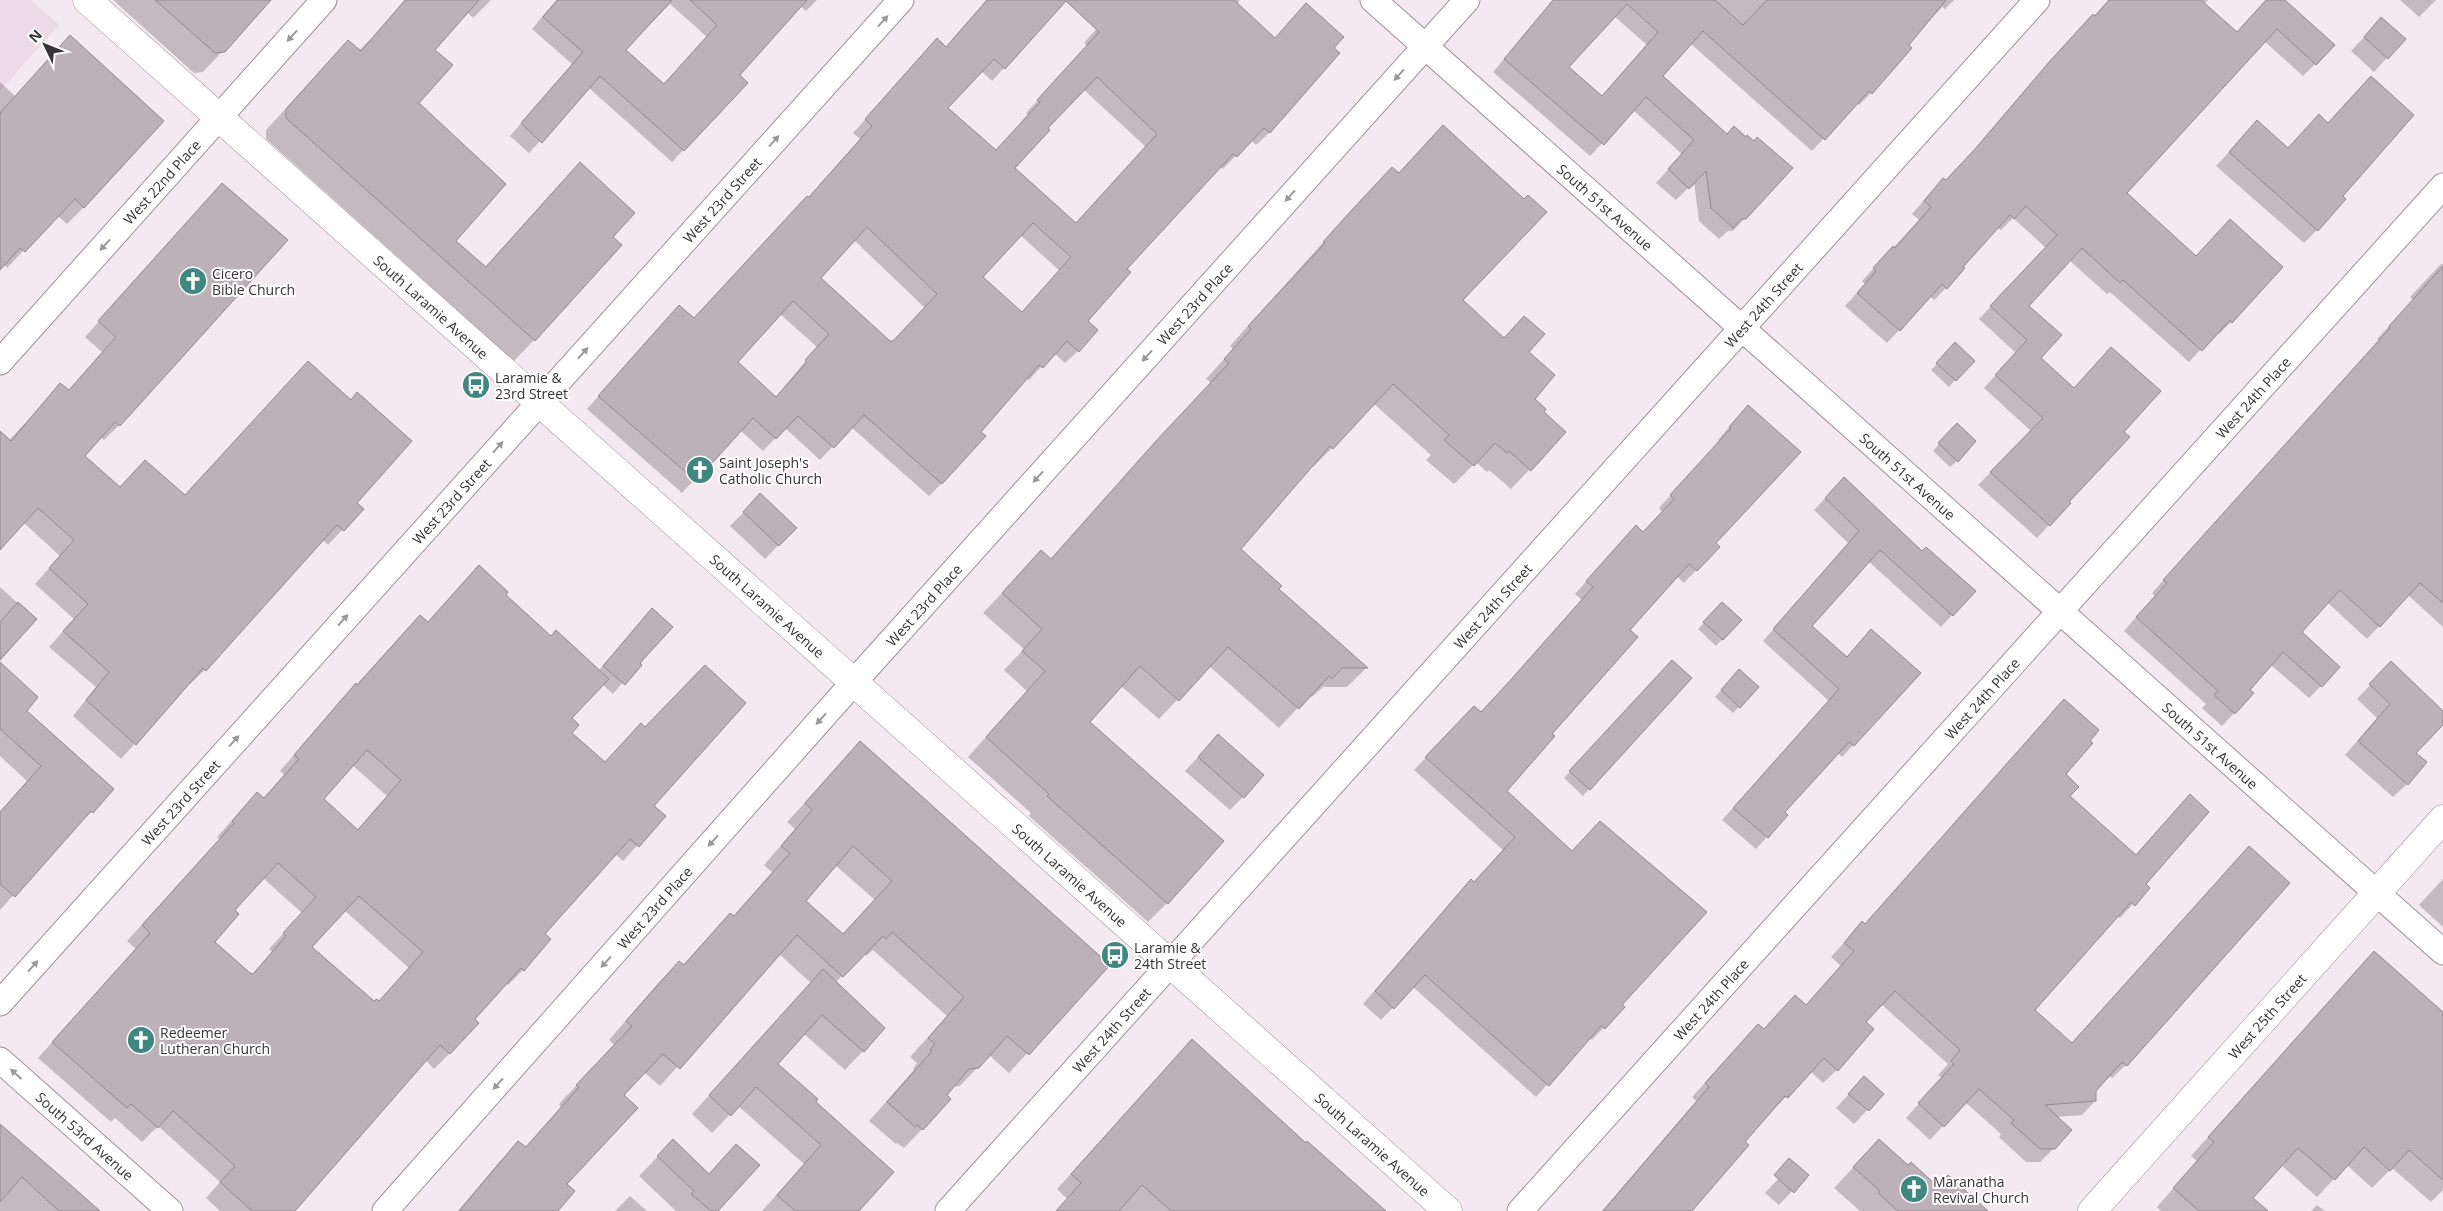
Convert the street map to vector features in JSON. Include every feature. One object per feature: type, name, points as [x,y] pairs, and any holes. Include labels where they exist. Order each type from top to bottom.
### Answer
[{"type":"main road","name":"South Laramie Avenue","points":[[87,0],[1448,1211]]},
{"type":"main road","name":"West 25th Street","points":[[2092,1211],[2443,819]]},
{"type":"street","name":"West 22nd Place","points":[[0,362],[324,0]]},
{"type":"street","name":"West 23rd Street","points":[[0,1003],[901,0]]},
{"type":"street","name":"South 51st Avenue","points":[[1373,0],[2443,952]]},
{"type":"street","name":"West 23rd Place","points":[[385,1211],[854,682],[1466,0]]},
{"type":"street","name":"West 24th Street","points":[[948,1211],[2037,0]]},
{"type":"street","name":"West 24th Place","points":[[1520,1211],[2443,186]]},
{"type":"street","name":"South 53rd Avenue","points":[[0,1060],[170,1211]]},
{"type":"shaded area","points":[[0,0],[31,0],[59,25],[0,91]]},
{"type":"building","points":[[155,0],[271,0],[225,52],[215,53]]},
{"type":"building","points":[[405,0],[479,0],[435,50],[453,65],[419,103],[506,184],[456,241],[486,267],[580,162],[635,213],[613,237],[622,245],[535,341],[286,118],[286,109],[348,40],[361,51]]},
{"type":"building","points":[[558,0],[672,0],[626,50],[664,84],[717,25],[690,0],[807,0],[740,75],[748,83],[684,151],[600,76],[542,143],[521,123],[583,52],[543,17]]},
{"type":"building","points":[[987,0],[1234,0],[1275,38],[1306,3],[1344,37],[1334,48],[1340,53],[1270,133],[1264,128],[1237,157],[1233,154],[1127,269],[1131,272],[1088,321],[1098,330],[1079,352],[1067,341],[1043,368],[1039,365],[981,432],[986,436],[942,484],[864,415],[834,448],[798,416],[776,439],[753,418],[696,481],[598,396],[679,305],[694,318],[807,196],[809,197],[872,126],[865,119],[937,38],[946,47]],"holes":[[[1066,1],[1099,32],[1037,100],[1040,102],[996,150],[948,108],[994,59],[1005,69]],[[1097,77],[1157,134],[1076,223],[1015,168],[1050,130],[1048,128]],[[1033,223],[1071,257],[1022,312],[983,277]],[[867,227],[937,294],[893,341],[890,341],[821,278]],[[793,301],[829,334],[805,360],[807,362],[776,397],[738,362]]]},
{"type":"building","points":[[1553,0],[1715,0],[1743,25],[1767,0],[1946,0],[1909,45],[1912,48],[1872,94],[1869,91],[1825,140],[1703,31],[1663,76],[1727,134],[1734,126],[1746,137],[1747,135],[1754,141],[1757,137],[1793,168],[1746,219],[1741,219],[1733,228],[1711,208],[1706,171],[1689,189],[1668,169],[1694,140],[1646,97],[1604,145],[1504,59]],"holes":[[[1627,4],[1658,32],[1602,96],[1569,67]]]},
{"type":"building","points":[[2109,0],[2201,0],[2237,32],[2266,0],[2285,0],[2335,45],[2316,65],[2277,29],[2127,193],[2196,256],[2230,219],[2283,267],[2232,323],[2230,320],[2202,351],[2123,280],[2120,283],[2082,248],[2029,306],[2062,335],[2041,358],[2074,388],[2111,347],[2161,391],[2124,432],[2130,437],[2069,502],[2071,503],[2050,526],[1990,472],[2043,418],[1995,375],[2027,340],[1990,306],[2057,235],[2026,206],[2014,219],[2010,215],[1963,267],[1965,268],[1947,289],[1942,284],[1900,331],[1857,293],[1876,271],[1873,268],[1893,246],[1895,248],[1931,207],[1924,201],[1943,178],[1946,180],[1975,149],[2050,61],[2093,14],[2095,16]]},
{"type":"building","points":[[2381,17],[2406,39],[2388,59],[2364,37]]},
{"type":"building","points":[[70,35],[164,121],[84,208],[75,199],[25,252],[20,248],[0,270],[0,113]]},
{"type":"building","points":[[2371,76],[2414,115],[2343,196],[2346,199],[2318,231],[2229,152],[2257,120],[2288,148],[2319,114],[2328,123]]},
{"type":"building","points":[[1443,125],[1524,199],[1528,195],[1547,212],[1463,300],[1504,338],[1524,316],[1545,334],[1529,352],[1555,375],[1535,399],[1546,409],[1544,412],[1566,432],[1531,471],[1509,451],[1507,453],[1495,443],[1474,466],[1444,440],[1449,435],[1393,384],[1333,449],[1330,446],[1241,549],[1282,586],[1279,589],[1368,668],[1342,668],[1332,679],[1329,676],[1299,709],[1228,647],[1179,701],[1140,666],[1090,722],[1224,841],[1168,904],[1047,796],[1049,794],[986,737],[1045,671],[1022,651],[1042,629],[1002,593],[1041,550],[1051,559],[1156,441],[1229,363],[1224,359],[1251,329],[1248,326],[1325,243],[1323,242],[1349,213],[1392,167],[1399,173]]},
{"type":"building","points":[[222,183],[288,240],[120,426],[115,422],[85,456],[120,487],[145,460],[185,495],[308,361],[351,400],[357,392],[412,441],[357,503],[364,509],[344,531],[337,525],[206,671],[203,668],[136,745],[86,700],[109,672],[63,631],[88,604],[49,568],[74,540],[38,508],[0,550],[0,431],[11,441],[60,383],[69,390],[116,337],[98,321]]},
{"type":"building","points":[[2443,266],[2443,603],[2420,583],[2380,627],[2340,590],[2302,632],[2340,667],[2322,687],[2283,652],[2250,690],[2254,693],[2235,714],[2214,695],[2218,691],[2136,617],[2167,583],[2163,580],[2390,328],[2389,326]]},
{"type":"building","points":[[1955,342],[1975,361],[1956,381],[1936,363]]},
{"type":"building","points":[[1748,405],[1801,452],[1716,543],[1720,547],[1697,571],[1689,564],[1630,630],[1638,637],[1552,734],[1555,736],[1507,791],[1572,851],[1600,821],[1707,912],[1622,1005],[1625,1007],[1605,1029],[1601,1026],[1549,1086],[1425,975],[1394,1009],[1375,991],[1471,879],[1474,882],[1515,837],[1425,757],[1474,706],[1481,712],[1507,684],[1593,587],[1586,581],[1636,525],[1643,532],[1674,499],[1670,495],[1731,428],[1729,427]]},
{"type":"building","points":[[1957,423],[1976,441],[1958,462],[1938,443]]},
{"type":"building","points":[[1844,477],[1922,551],[1926,547],[1976,591],[1953,616],[1880,550],[1812,626],[1847,657],[1871,629],[1921,673],[1854,746],[1849,742],[1785,812],[1788,815],[1768,838],[1733,808],[1839,689],[1773,629],[1859,531],[1825,498]]},
{"type":"building","points":[[760,493],[797,528],[779,546],[743,512]]},
{"type":"building","points":[[479,565],[508,592],[506,595],[551,636],[556,630],[609,679],[572,718],[579,725],[572,733],[605,762],[641,723],[645,727],[705,665],[746,703],[654,806],[666,816],[639,847],[630,839],[545,934],[551,939],[524,971],[521,968],[475,1019],[479,1023],[450,1054],[440,1045],[295,1211],[252,1211],[220,1182],[235,1166],[173,1111],[158,1128],[131,1104],[127,1108],[52,1042],[150,933],[142,925],[234,823],[232,821],[257,792],[264,798],[299,759],[294,755],[356,683],[357,685],[420,615],[428,622]],"holes":[[[367,750],[401,780],[358,830],[324,799]],[[278,863],[316,897],[283,933],[286,936],[253,974],[215,942],[239,914],[235,910]],[[359,896],[423,952],[379,1001],[377,999],[374,1001],[312,947]]]},
{"type":"building","points":[[18,602],[37,619],[0,660],[0,622]]},
{"type":"building","points":[[1722,602],[1742,620],[1723,640],[1703,622]]},
{"type":"building","points":[[652,608],[673,627],[640,663],[642,665],[625,685],[603,666]]},
{"type":"building","points":[[1672,660],[1692,678],[1590,790],[1569,771]]},
{"type":"building","points":[[2391,661],[2443,711],[2443,725],[2416,753],[2427,762],[2408,785],[2358,741],[2390,704],[2369,684]]},
{"type":"building","points":[[0,662],[38,697],[27,711],[114,789],[93,813],[91,811],[15,897],[0,884],[0,812],[41,766],[0,729]]},
{"type":"building","points":[[1739,669],[1759,687],[1740,708],[1721,690]]},
{"type":"building","points":[[2064,699],[2099,730],[2090,741],[2093,743],[2066,774],[2079,787],[2070,796],[2136,855],[2190,794],[2209,812],[2146,884],[2150,888],[2135,906],[2131,902],[2035,1010],[2072,1043],[2249,846],[2290,883],[2127,1066],[2122,1062],[2096,1091],[2096,1101],[2045,1105],[2072,1130],[2055,1149],[2040,1149],[2011,1123],[2014,1120],[1979,1089],[1944,1127],[1918,1103],[1954,1064],[1951,1061],[1960,1050],[1895,991],[1866,1022],[1874,1029],[1838,1071],[1824,1058],[1788,1098],[1785,1096],[1745,1142],[1749,1145],[1692,1211],[1603,1211],[1709,1087],[1705,1083],[1758,1024],[1764,1029],[1795,995],[1806,1005],[1854,951],[1844,943],[1862,921],[1865,924]]},
{"type":"building","points":[[1218,734],[1264,775],[1244,798],[1198,757]]},
{"type":"building","points":[[860,741],[1110,965],[1029,1055],[1007,1036],[979,1068],[969,1069],[947,1095],[951,1099],[923,1130],[917,1125],[915,1127],[887,1102],[932,1051],[930,1050],[935,1044],[928,1038],[964,997],[892,932],[886,939],[883,936],[843,977],[797,935],[680,1069],[663,1054],[624,1095],[638,1108],[567,1184],[575,1191],[558,1211],[459,1211],[518,1141],[526,1147],[579,1087],[576,1085],[632,1026],[626,1021],[679,961],[684,965],[730,913],[734,916],[790,853],[781,846],[812,810],[805,803]],"holes":[[[853,846],[892,881],[843,934],[806,901]]]},
{"type":"building","points":[[2374,951],[2443,1012],[2443,1180],[2409,1150],[2390,1171],[2364,1147],[2335,1180],[2298,1148],[2253,1198],[2268,1211],[2199,1211],[2173,1188],[2214,1142],[2208,1137]]},
{"type":"building","points":[[823,969],[885,1028],[864,1052],[822,1015],[778,1064],[818,1099],[816,1102],[894,1172],[859,1211],[795,1211],[777,1195],[821,1145],[756,1087],[731,1116],[709,1095]]},
{"type":"building","points":[[1192,1039],[1306,1143],[1307,1141],[1386,1211],[1171,1211],[1142,1185],[1119,1211],[1056,1211],[1081,1183],[1071,1174]]},
{"type":"building","points":[[1864,1076],[1884,1094],[1869,1111],[1848,1094]]},
{"type":"building","points":[[0,1124],[100,1211],[59,1211],[22,1177],[0,1202]]},
{"type":"building","points":[[673,1139],[709,1174],[736,1144],[760,1165],[718,1211],[711,1211],[691,1194],[694,1191],[657,1156]]},
{"type":"building","points":[[1879,1139],[1908,1165],[1911,1162],[1938,1187],[1948,1175],[1988,1211],[1898,1211],[1879,1194],[1879,1190],[1853,1167]]},
{"type":"building","points":[[1789,1158],[1809,1175],[1794,1193],[1774,1175]]},
{"type":"place","name":"Cicero Bible Church","points":[[193,281]]},
{"type":"place","name":"Laramie & 23rd Street","points":[[476,385]]},
{"type":"place","name":"Saint Joseph's Catholic Church","points":[[700,470]]},
{"type":"place","name":"Laramie & 24th Street","points":[[1115,955]]},
{"type":"place","name":"Redeemer Lutheran Church","points":[[141,1040]]},
{"type":"place","name":"Maranatha Revival Church","points":[[1914,1189]]}]
